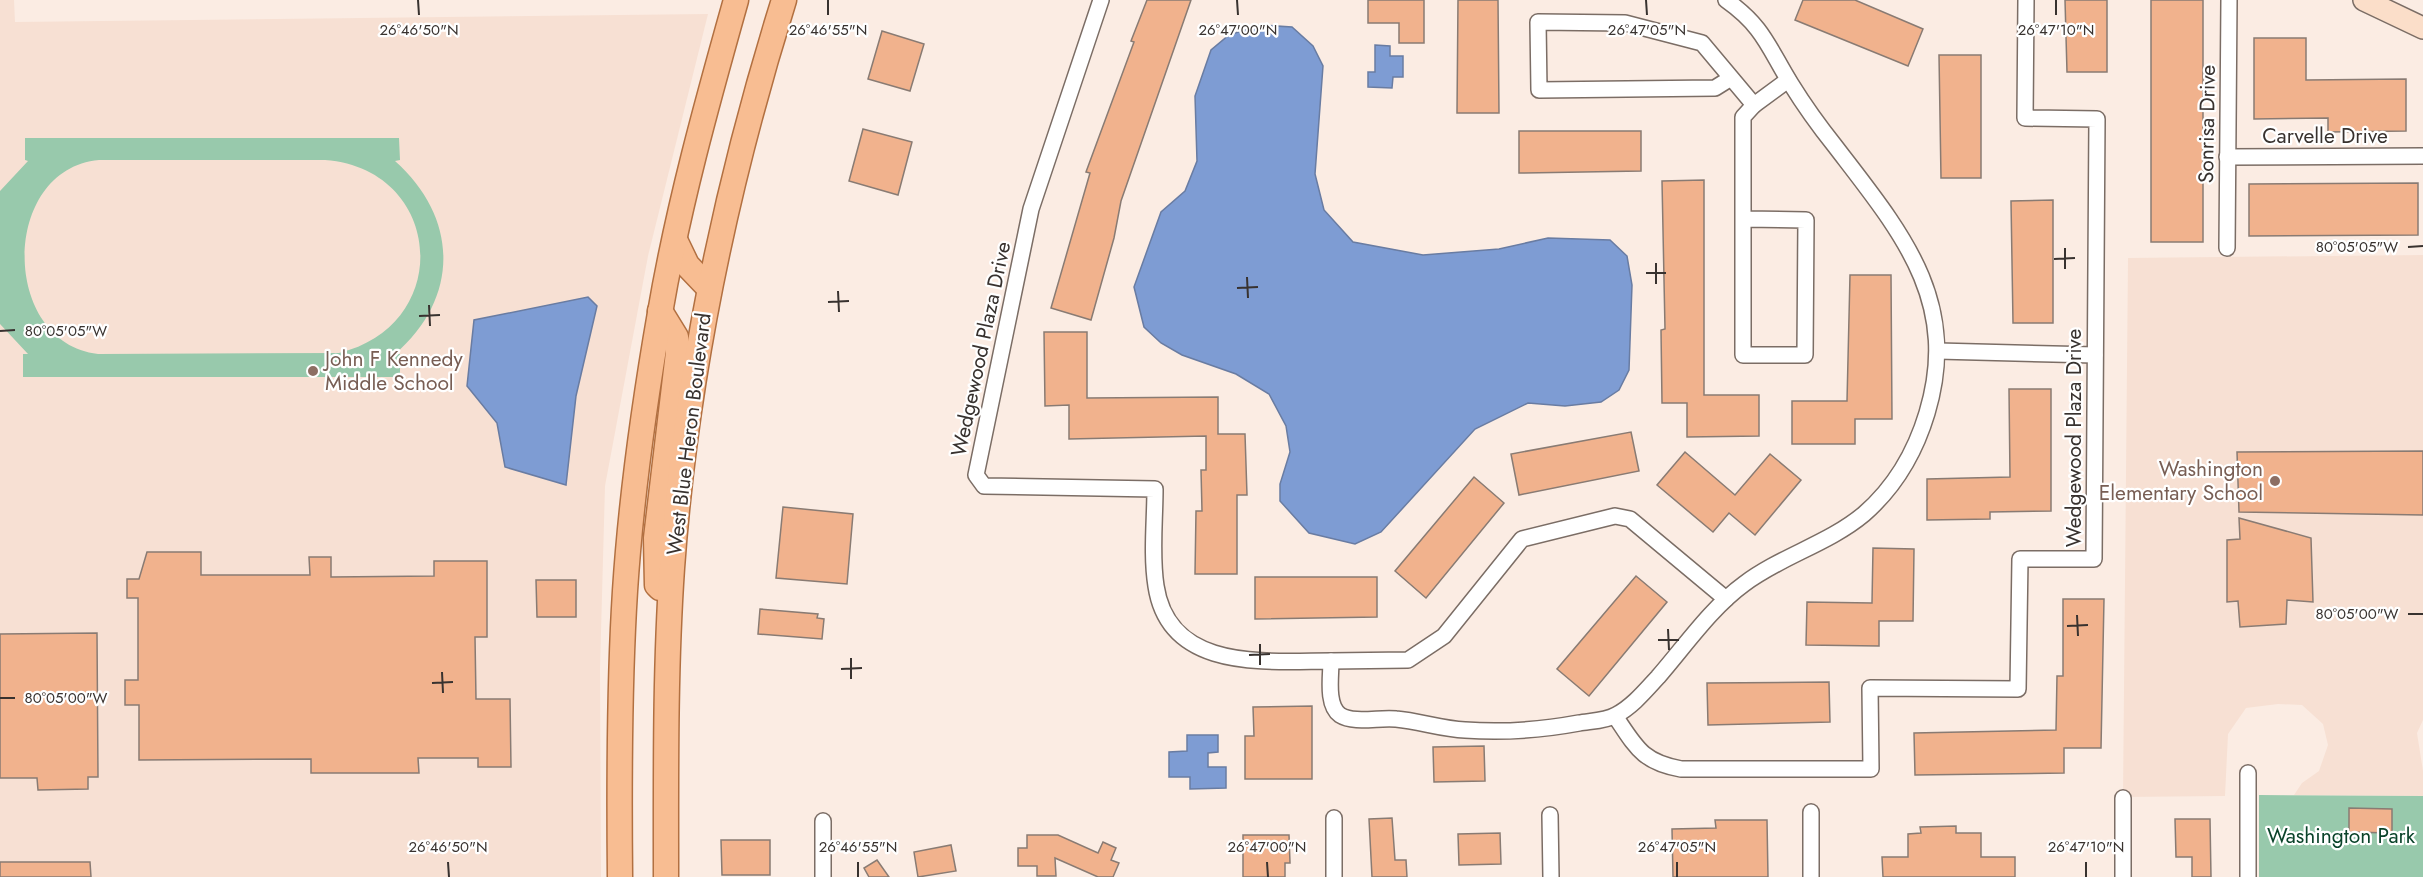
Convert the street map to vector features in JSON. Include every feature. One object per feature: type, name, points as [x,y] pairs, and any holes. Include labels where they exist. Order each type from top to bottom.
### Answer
[{"type":"main road","name":"West Blue Heron Boulevard","points":[[620,877],[621,677],[625,591],[633,504],[660,311],[711,89],[736,0]]},
{"type":"main road","name":"West Blue Heron Boulevard","points":[[666,877],[671,597],[680,483],[709,288],[732,180],[784,0]]},
{"type":"main road","points":[[675,240],[687,265],[709,288]]},
{"type":"main road","points":[[660,311],[676,338],[678,353],[656,538],[657,585],[671,597]]},
{"type":"street","name":"Wedgewood Plaza Drive","points":[[1101,0],[1031,209],[976,475],[984,486],[1155,489],[1156,585],[1164,614],[1178,633],[1201,648],[1226,658],[1251,661],[1408,660],[1444,636],[1522,539],[1615,516],[1630,519],[1726,599]]},
{"type":"street","points":[[1331,661],[1331,703],[1338,714],[1349,718],[1396,719],[1463,730],[1533,731],[1615,716],[1643,694],[1726,599],[1770,567],[1827,538],[1854,521],[1890,488],[1905,466],[1924,425],[1936,377],[1937,324],[1932,302],[1912,258],[1870,192],[1811,115],[1788,80],[1774,51],[1754,22],[1726,0]]},
{"type":"street","name":"Wedgewood Plaza Drive","points":[[1615,716],[1642,755],[1659,765],[1681,769],[1871,769],[1870,688],[2018,689],[2020,559],[2094,559],[2097,119],[2025,118],[2026,0]]},
{"type":"street","name":"Sonrisa Drive","points":[[2227,248],[2229,0]]},
{"type":"street","points":[[2364,0],[2423,28]]},
{"type":"street","points":[[1731,78],[1715,88],[1539,90],[1538,22],[1625,23],[1702,43],[1754,105]]},
{"type":"street","points":[[1744,219],[1806,220],[1805,355],[1743,355],[1743,117],[1754,105],[1788,80]]},
{"type":"street","name":"Carvelle Drive","points":[[2227,157],[2423,156]]},
{"type":"street","points":[[1938,351],[2095,355]]},
{"type":"street","points":[[2248,773],[2248,877]]},
{"type":"street","points":[[2123,798],[2124,877]]},
{"type":"street","points":[[1811,812],[1811,877]]},
{"type":"street","points":[[1551,815],[1551,877]]},
{"type":"street","points":[[1334,818],[1334,877]]},
{"type":"street","points":[[823,821],[823,877]]},
{"type":"shaded area","name":"John F Kennedy Middle School","points":[[0,0],[14,0],[15,22],[708,14],[648,256],[605,486],[600,669],[601,877],[0,877]]},
{"type":"shaded area","name":"Washington Elementary School","points":[[2423,255],[2423,720],[2417,733],[2423,771],[2423,796],[2294,795],[2302,783],[2319,771],[2328,745],[2323,724],[2302,705],[2278,704],[2246,708],[2228,734],[2225,796],[2123,797],[2128,258]]},
{"type":"green space","points":[[25,138],[399,138],[400,160],[395,161],[416,183],[431,207],[440,232],[443,258],[440,283],[431,308],[416,332],[395,354],[400,354],[400,377],[23,377],[23,354],[28,354],[0,324],[0,191],[28,161],[25,160]],"holes":[[[99,160],[325,160],[365,170],[394,190],[412,218],[420,249],[417,282],[402,312],[377,337],[339,353],[98,354],[66,343],[43,320],[29,290],[25,256],[29,222],[43,193],[67,170]]]},
{"type":"green space","name":"Washington Park","points":[[2259,795],[2423,796],[2423,877],[2259,877]]},
{"type":"water","points":[[1260,25],[1292,27],[1313,46],[1323,66],[1315,174],[1324,210],[1353,242],[1423,255],[1499,249],[1548,238],[1610,240],[1627,256],[1632,285],[1629,370],[1619,390],[1601,402],[1565,406],[1528,403],[1475,429],[1381,532],[1355,544],[1309,533],[1280,501],[1280,484],[1290,452],[1286,426],[1269,394],[1236,374],[1182,355],[1161,343],[1144,327],[1134,287],[1161,212],[1185,191],[1197,161],[1195,96],[1211,50],[1229,35]]},
{"type":"water","points":[[1375,45],[1390,46],[1390,56],[1403,56],[1403,77],[1393,77],[1392,88],[1368,87],[1368,72],[1375,72]]},
{"type":"water","points":[[588,297],[597,306],[576,396],[566,485],[505,467],[497,423],[467,386],[474,320]]},
{"type":"water","points":[[1187,735],[1218,735],[1218,752],[1208,753],[1208,767],[1226,767],[1226,788],[1190,789],[1190,777],[1169,777],[1169,752],[1187,751]]},
{"type":"building","points":[[1147,0],[1191,0],[1121,201],[1114,238],[1091,320],[1051,308],[1090,173],[1086,172]]},
{"type":"building","points":[[1368,0],[1424,0],[1424,43],[1399,43],[1399,23],[1368,23]]},
{"type":"building","points":[[1458,0],[1498,0],[1499,113],[1457,113]]},
{"type":"building","points":[[1803,0],[1855,0],[1923,29],[1908,66],[1795,20]]},
{"type":"building","points":[[2065,0],[2107,0],[2107,72],[2067,72]]},
{"type":"building","points":[[2151,0],[2203,0],[2203,242],[2151,242]]},
{"type":"building","points":[[882,31],[924,44],[910,91],[868,79]]},
{"type":"building","points":[[2254,38],[2306,38],[2306,80],[2406,79],[2406,131],[2328,132],[2328,118],[2254,119]]},
{"type":"building","points":[[1939,55],[1981,55],[1981,178],[1941,178]]},
{"type":"building","points":[[863,129],[912,142],[898,195],[849,181]]},
{"type":"building","points":[[1519,131],[1641,131],[1641,171],[1519,173]]},
{"type":"building","points":[[1704,180],[1704,395],[1759,395],[1759,436],[1687,437],[1687,403],[1662,403],[1661,330],[1665,329],[1662,181]]},
{"type":"building","points":[[2418,183],[2418,235],[2249,236],[2249,184]]},
{"type":"building","points":[[2053,200],[2053,323],[2013,323],[2011,201]]},
{"type":"building","points":[[1850,275],[1891,275],[1892,419],[1855,419],[1855,444],[1792,444],[1792,401],[1847,401]]},
{"type":"building","points":[[1044,332],[1087,332],[1087,398],[1218,397],[1218,434],[1245,434],[1247,495],[1237,495],[1237,574],[1195,574],[1196,511],[1202,511],[1201,470],[1206,470],[1206,436],[1069,439],[1069,405],[1045,406]]},
{"type":"building","points":[[2009,389],[2051,389],[2051,511],[1990,512],[1990,519],[1927,520],[1927,479],[2010,477]]},
{"type":"building","points":[[1631,432],[1639,471],[1519,495],[1511,454]]},
{"type":"building","points":[[2423,451],[2423,515],[2239,512],[2237,452]]},
{"type":"building","points":[[1685,452],[1735,495],[1770,454],[1801,480],[1755,535],[1729,513],[1713,532],[1657,485]]},
{"type":"building","points":[[1474,477],[1504,503],[1426,598],[1395,571]]},
{"type":"building","points":[[783,507],[853,514],[847,584],[776,578]]},
{"type":"building","points":[[2239,518],[2311,538],[2313,602],[2287,600],[2286,624],[2240,627],[2238,601],[2227,602],[2227,540],[2240,539]]},
{"type":"building","points":[[1873,548],[1914,549],[1913,621],[1879,621],[1879,646],[1806,645],[1807,602],[1872,603]]},
{"type":"building","points":[[147,552],[201,552],[201,575],[310,575],[309,557],[331,557],[331,577],[434,576],[434,561],[487,561],[487,637],[475,637],[476,699],[510,699],[511,767],[478,767],[478,758],[418,758],[419,773],[311,773],[311,759],[139,760],[139,705],[125,705],[125,680],[138,680],[138,598],[127,598],[127,579],[139,579]]},
{"type":"building","points":[[1636,576],[1667,602],[1589,696],[1557,669]]},
{"type":"building","points":[[1255,577],[1377,577],[1377,617],[1255,619]]},
{"type":"building","points":[[536,580],[576,580],[576,617],[537,617]]},
{"type":"building","points":[[2063,599],[2104,599],[2101,748],[2064,748],[2064,773],[1915,775],[1914,733],[2056,730],[2057,676],[2063,676]]},
{"type":"building","points":[[760,609],[818,614],[817,618],[824,619],[822,639],[758,634]]},
{"type":"building","points":[[97,633],[98,777],[88,777],[88,789],[38,790],[37,778],[0,778],[0,634]]},
{"type":"building","points":[[1829,682],[1830,722],[1708,725],[1707,683]]},
{"type":"building","points":[[1312,706],[1312,779],[1245,779],[1245,736],[1254,736],[1253,707]]},
{"type":"building","points":[[1484,746],[1485,781],[1434,782],[1433,747]]},
{"type":"building","points":[[2349,808],[2392,809],[2392,833],[2349,832]]},
{"type":"building","points":[[1392,818],[1395,860],[1406,860],[1407,877],[1372,877],[1369,819]]},
{"type":"building","points":[[2175,819],[2210,819],[2211,877],[2192,877],[2192,857],[2176,857]]},
{"type":"building","points":[[1715,820],[1767,820],[1768,877],[1673,877],[1672,829],[1716,828]]},
{"type":"building","points":[[1956,826],[1956,833],[1981,833],[1981,857],[2015,857],[2015,877],[1883,877],[1882,857],[1908,857],[1908,834],[1921,833],[1920,827]]},
{"type":"building","points":[[1500,833],[1501,864],[1459,865],[1458,834]]},
{"type":"building","points":[[1027,835],[1058,835],[1098,853],[1103,842],[1116,848],[1111,860],[1119,863],[1113,877],[1098,877],[1055,858],[1056,876],[1037,876],[1037,866],[1018,866],[1018,848],[1027,848]]},
{"type":"building","points":[[1243,835],[1289,835],[1290,863],[1285,863],[1285,877],[1243,877]]},
{"type":"building","points":[[721,840],[770,840],[770,875],[722,875]]},
{"type":"building","points":[[951,845],[956,871],[918,877],[914,852]]},
{"type":"building","points":[[877,860],[889,877],[869,877],[864,868]]},
{"type":"building","points":[[0,862],[90,862],[91,877],[0,877]]},
{"type":"place","name":"John F Kennedy Middle School","points":[[313,371]]},
{"type":"place","name":"Washington Elementary School","points":[[2275,481]]}]
